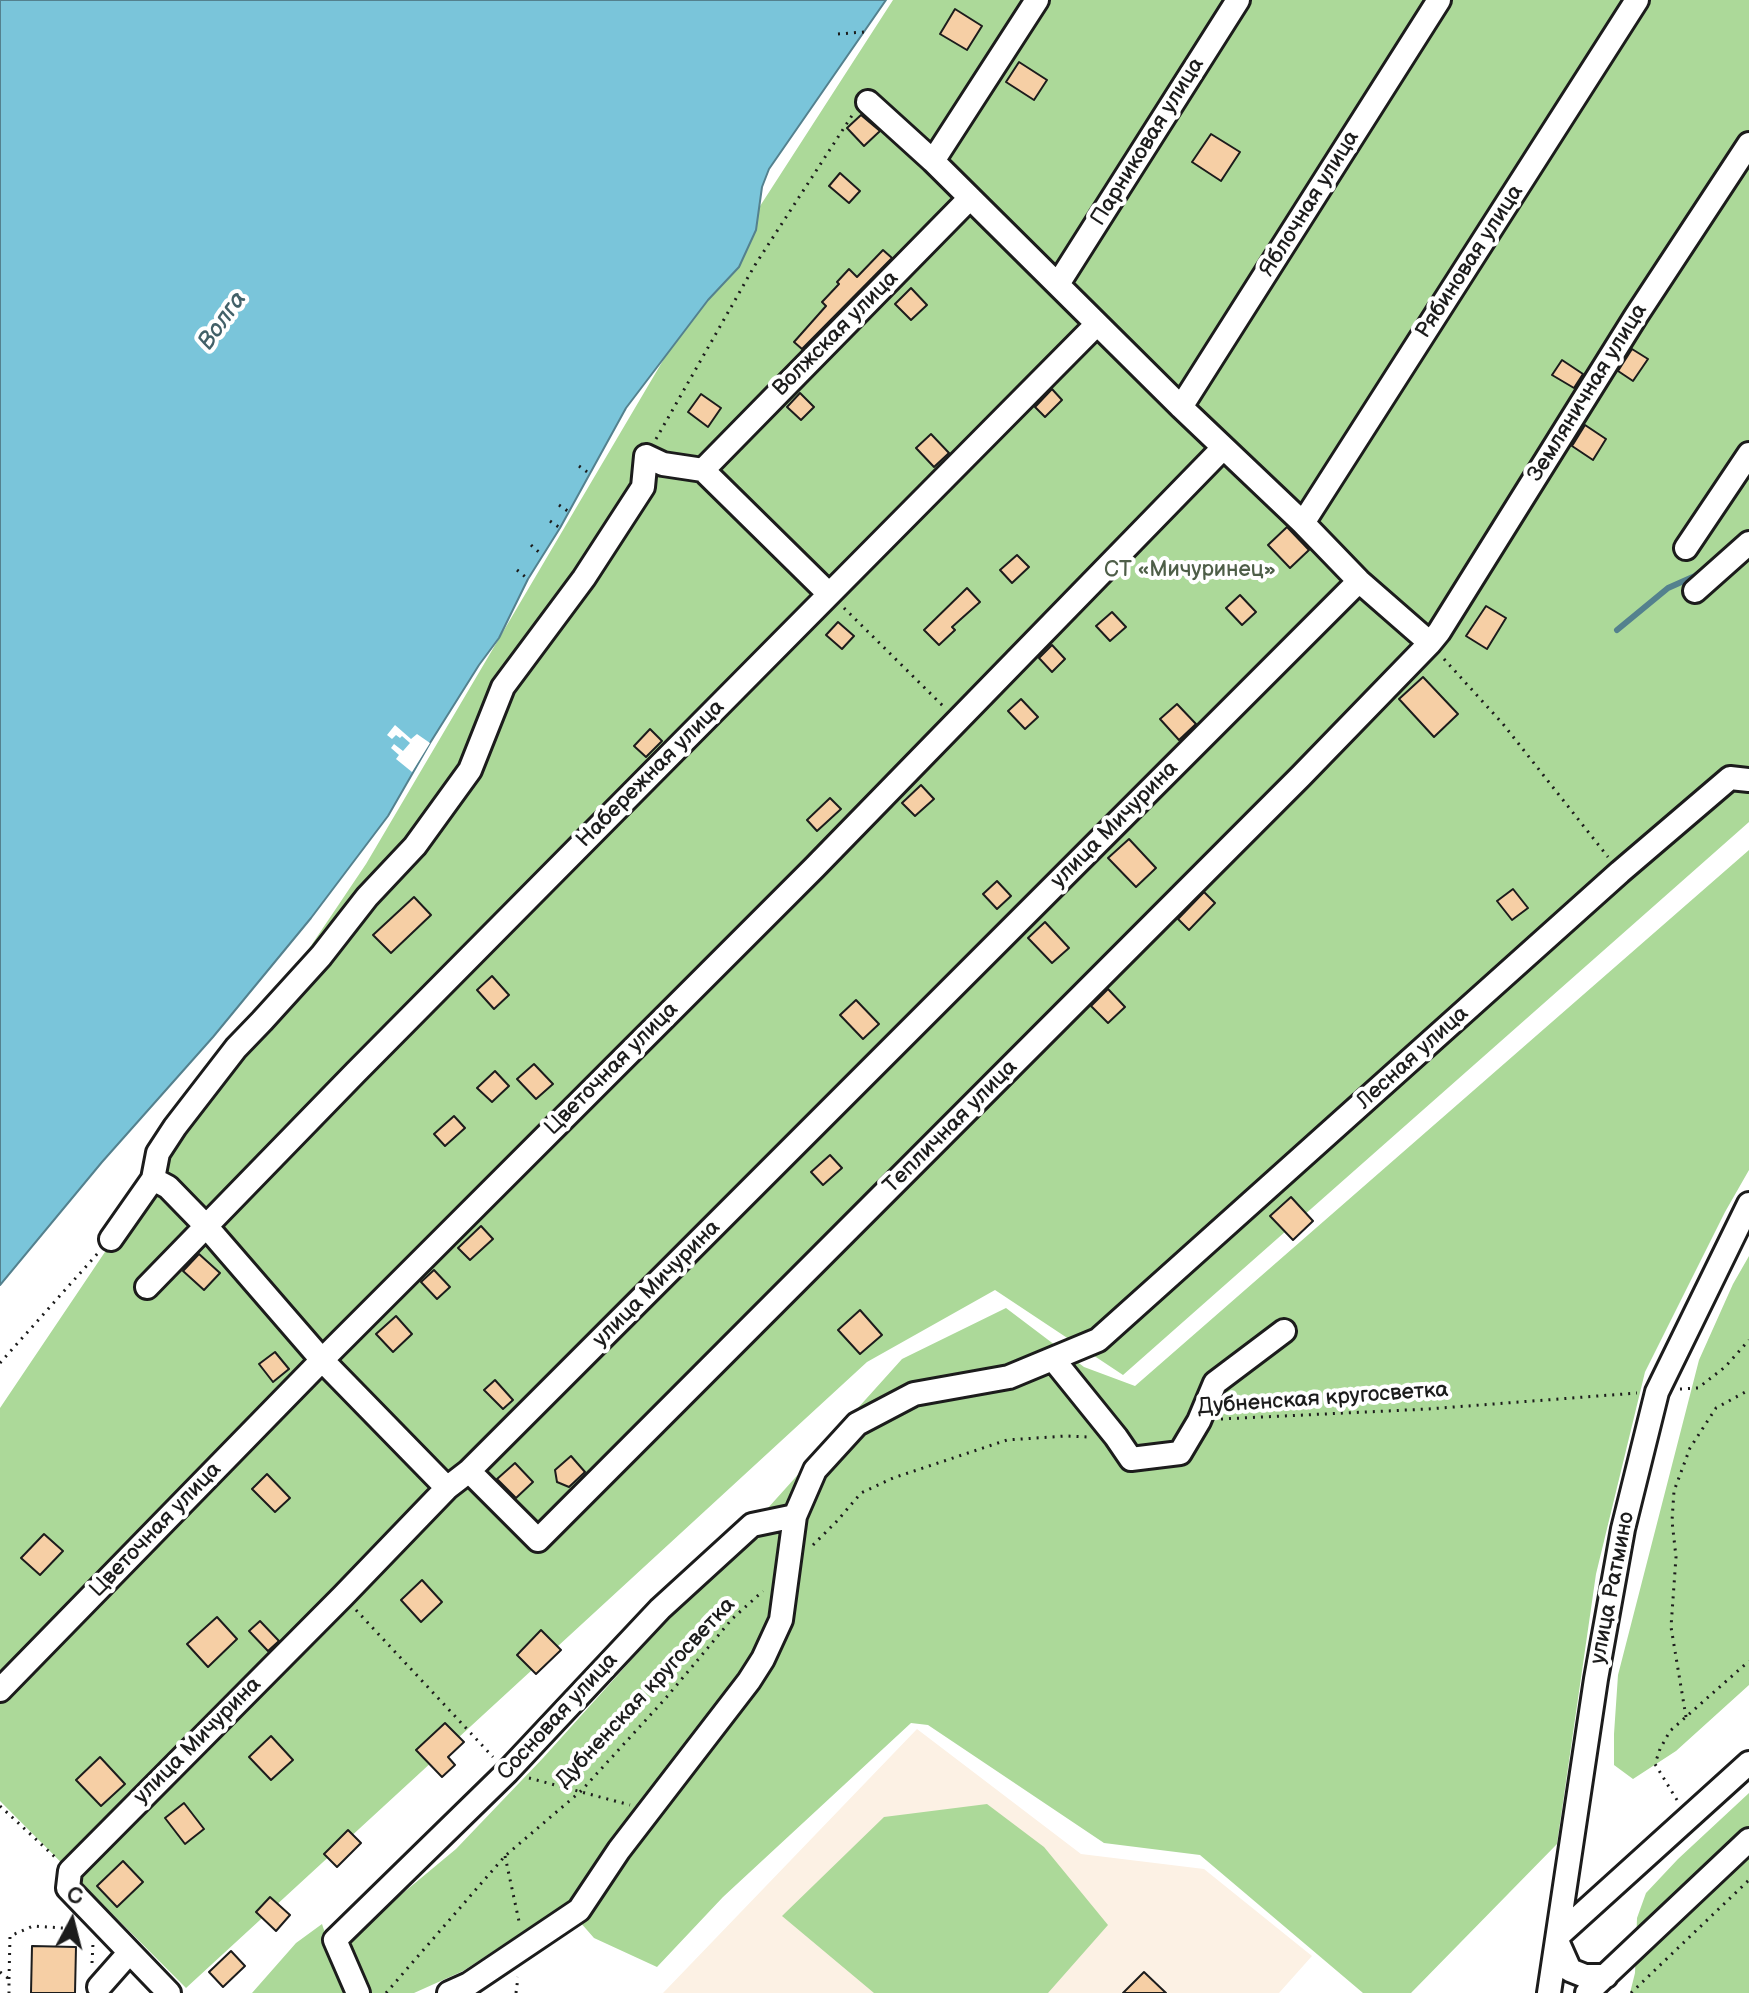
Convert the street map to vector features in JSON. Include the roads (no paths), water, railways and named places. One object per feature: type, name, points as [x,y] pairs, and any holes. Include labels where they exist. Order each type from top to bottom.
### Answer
[{"type":"street","points":[[933,161],[1037,0]]},
{"type":"street","name":"Парниковая улица","points":[[1058,284],[1238,0]]},
{"type":"street","name":"Яблочная улица","points":[[1181,407],[1439,0]]},
{"type":"street","name":"Рябиновая улица","points":[[1303,523],[1637,0]]},
{"type":"street","points":[[868,102],[933,161],[1359,581],[1430,643]]},
{"type":"street","name":"Земляничная улица","points":[[1430,643],[1636,316],[1749,144]]},
{"type":"street","name":"Волжская улица","points":[[703,470],[970,198]]},
{"type":"street","name":"Набережная улица","points":[[147,1287],[1097,324]]},
{"type":"street","name":"Цветочная улица","points":[[0,1690],[322,1360],[792,890],[1223,448]]},
{"type":"street","points":[[1686,548],[1749,454]]},
{"type":"street","points":[[111,1239],[153,1179],[158,1153],[175,1127],[236,1048],[321,956],[367,897],[415,846],[470,770],[503,687],[584,578],[643,487],[646,456],[663,464],[703,470],[829,594]]},
{"type":"street","points":[[1695,591],[1749,543]]},
{"type":"street","name":"улица Мичурина","points":[[129,1953],[68,1888],[70,1871],[447,1488],[469,1471],[1359,581]]},
{"type":"street","name":"Тепличная улица","points":[[469,1471],[538,1540],[1430,643]]},
{"type":"street","name":"Лесная улица","points":[[449,1993],[469,1984],[579,1910],[619,1850],[749,1681],[781,1620],[795,1516],[815,1470],[857,1424],[914,1394],[1009,1377],[1098,1340],[1620,872],[1740,779]]},
{"type":"street","points":[[153,1179],[168,1187],[206,1226],[322,1360],[447,1488]]},
{"type":"street","name":"улица Ратмино","points":[[1549,1993],[1596,1679],[1623,1529],[1657,1392],[1749,1204]]},
{"type":"street","points":[[1053,1359],[1131,1459],[1180,1453],[1199,1421],[1215,1383],[1284,1331]]},
{"type":"street","name":"Сосновая улица","points":[[358,1993],[335,1940],[507,1772],[660,1609],[752,1525],[795,1516]]},
{"type":"street","points":[[1606,1976],[1585,1976],[1570,1970],[1559,1938],[1749,1763]]},
{"type":"street","points":[[1587,1993],[1749,1840]]},
{"type":"street","points":[[99,1987],[129,1953],[169,1993]]},
{"type":"water","name":"Волга","points":[[0,0],[886,0],[769,169],[762,187],[756,230],[739,267],[708,300],[626,408],[560,528],[528,579],[499,638],[430,743],[388,816],[311,918],[213,1037],[102,1162],[0,1285]]},
{"type":"waterway","points":[[1617,630],[1668,588],[1702,571]]},
{"type":"park label","name":"СТ «Мичуринец»","points":[[1190,570]]}]
